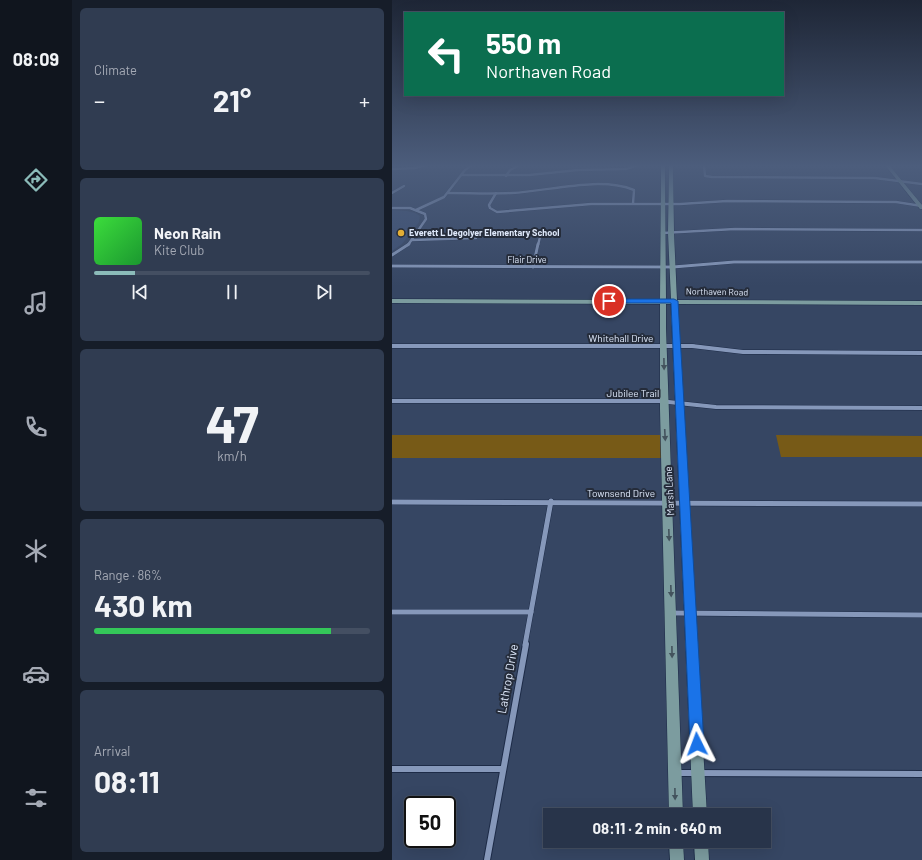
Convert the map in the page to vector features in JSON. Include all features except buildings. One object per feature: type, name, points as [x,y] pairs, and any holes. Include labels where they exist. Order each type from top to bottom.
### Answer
[{"type":"main road","name":"Marsh Lane","points":[[662,205],[665,401],[676,808]]},
{"type":"main road","name":"Marsh Lane","points":[[670,205],[678,402],[700,808]]},
{"type":"main road","name":"Northaven Road","points":[[392,301],[922,303]]},
{"type":"main road","points":[[676,848],[677,860]]},
{"type":"main road","points":[[701,848],[702,860]]},
{"type":"street","points":[[416,210],[427,205]]},
{"type":"street","points":[[489,205],[490,208],[497,212],[530,211],[574,205]]},
{"type":"street","points":[[392,208],[416,210],[425,214],[426,219],[412,240],[392,255]]},
{"type":"street","points":[[662,233],[735,229],[922,230]]},
{"type":"street","points":[[533,267],[541,233]]},
{"type":"street","points":[[412,240],[454,240],[476,238]]},
{"type":"street","name":"Flair Drive","points":[[392,266],[673,267],[734,262],[922,262]]},
{"type":"street","name":"Whitehall Drive","points":[[392,346],[702,346],[743,352],[922,353]]},
{"type":"street","name":"Jubilee Trail","points":[[392,401],[665,401],[716,407],[922,408]]},
{"type":"street","name":"Townsend Drive","points":[[392,502],[922,504]]},
{"type":"street","name":"Lathrop Drive","points":[[487,860],[530,612],[551,502]]},
{"type":"street","points":[[392,612],[530,612]]},
{"type":"street","points":[[671,613],[922,615]]},
{"type":"street","points":[[392,770],[503,769]]},
{"type":"street","points":[[675,773],[922,774]]},
{"type":"shaded area","name":"Everett L Degolyer Elementary School","points":[[392,210],[407,211],[420,216],[419,222],[402,244],[392,251]]},
{"type":"shaded area","points":[[392,435],[661,435],[662,458],[392,458]]},
{"type":"shaded area","points":[[776,435],[922,436],[922,457],[781,457]]},
{"type":"place","name":"Everett L Degolyer Elementary School","points":[[401,233]]},
{"type":"route","points":[[609,301],[674,301],[697,744]]}]
